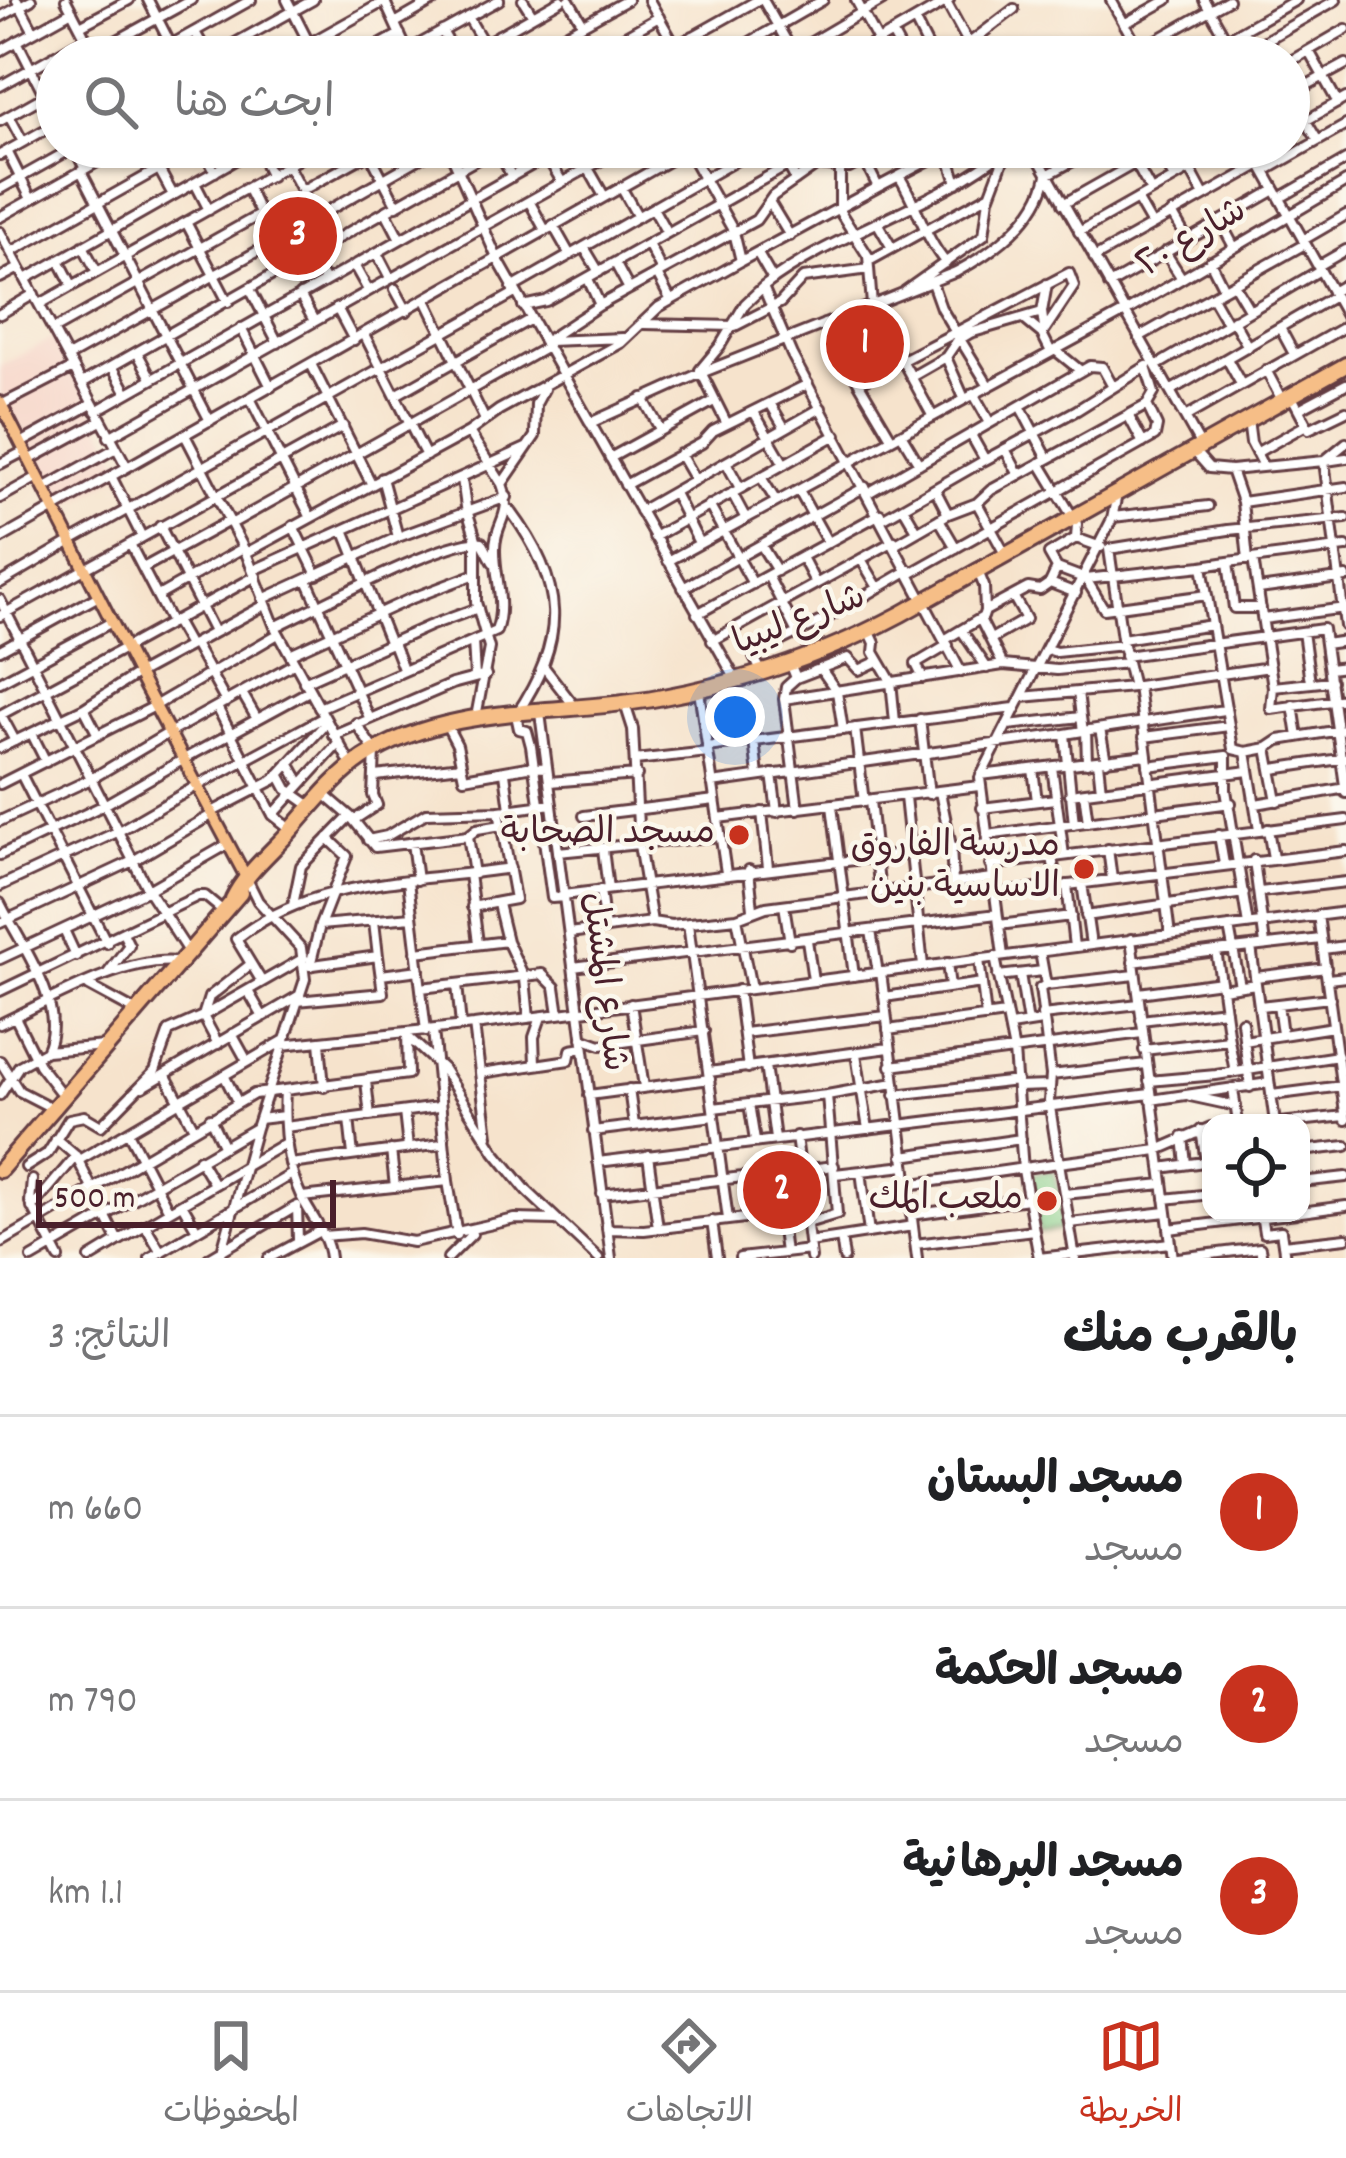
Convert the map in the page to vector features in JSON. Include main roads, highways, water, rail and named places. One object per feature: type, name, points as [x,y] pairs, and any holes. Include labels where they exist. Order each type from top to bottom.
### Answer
[{"type":"highway","name":"شارع ليبيا","points":[[0,1170],[311,806],[374,752],[446,723],[625,703],[707,687],[731,675],[756,672],[822,650],[869,630],[1248,420],[1291,402],[1346,365]]},
{"type":"highway","points":[[229,854],[245,885]]},
{"type":"main road","points":[[0,406],[4,427],[24,452]]},
{"type":"main road","points":[[0,406],[229,854]]},
{"type":"main road","points":[[83,570],[108,620]]},
{"type":"main road","points":[[209,815],[229,854]]},
{"type":"place","name":"مسجد البرهانية","points":[[298,236]]},
{"type":"place","name":"مسجد البستان","points":[[865,344]]},
{"type":"place","name":"مسجد الصحابة","points":[[739,835]]},
{"type":"place","name":"مدرسة الفاروق الاساسية بنين","points":[[1084,869]]},
{"type":"place","name":"مسجد الحكمة","points":[[782,1190]]},
{"type":"place","name":"ملعب المك","points":[[1047,1201]]}]
